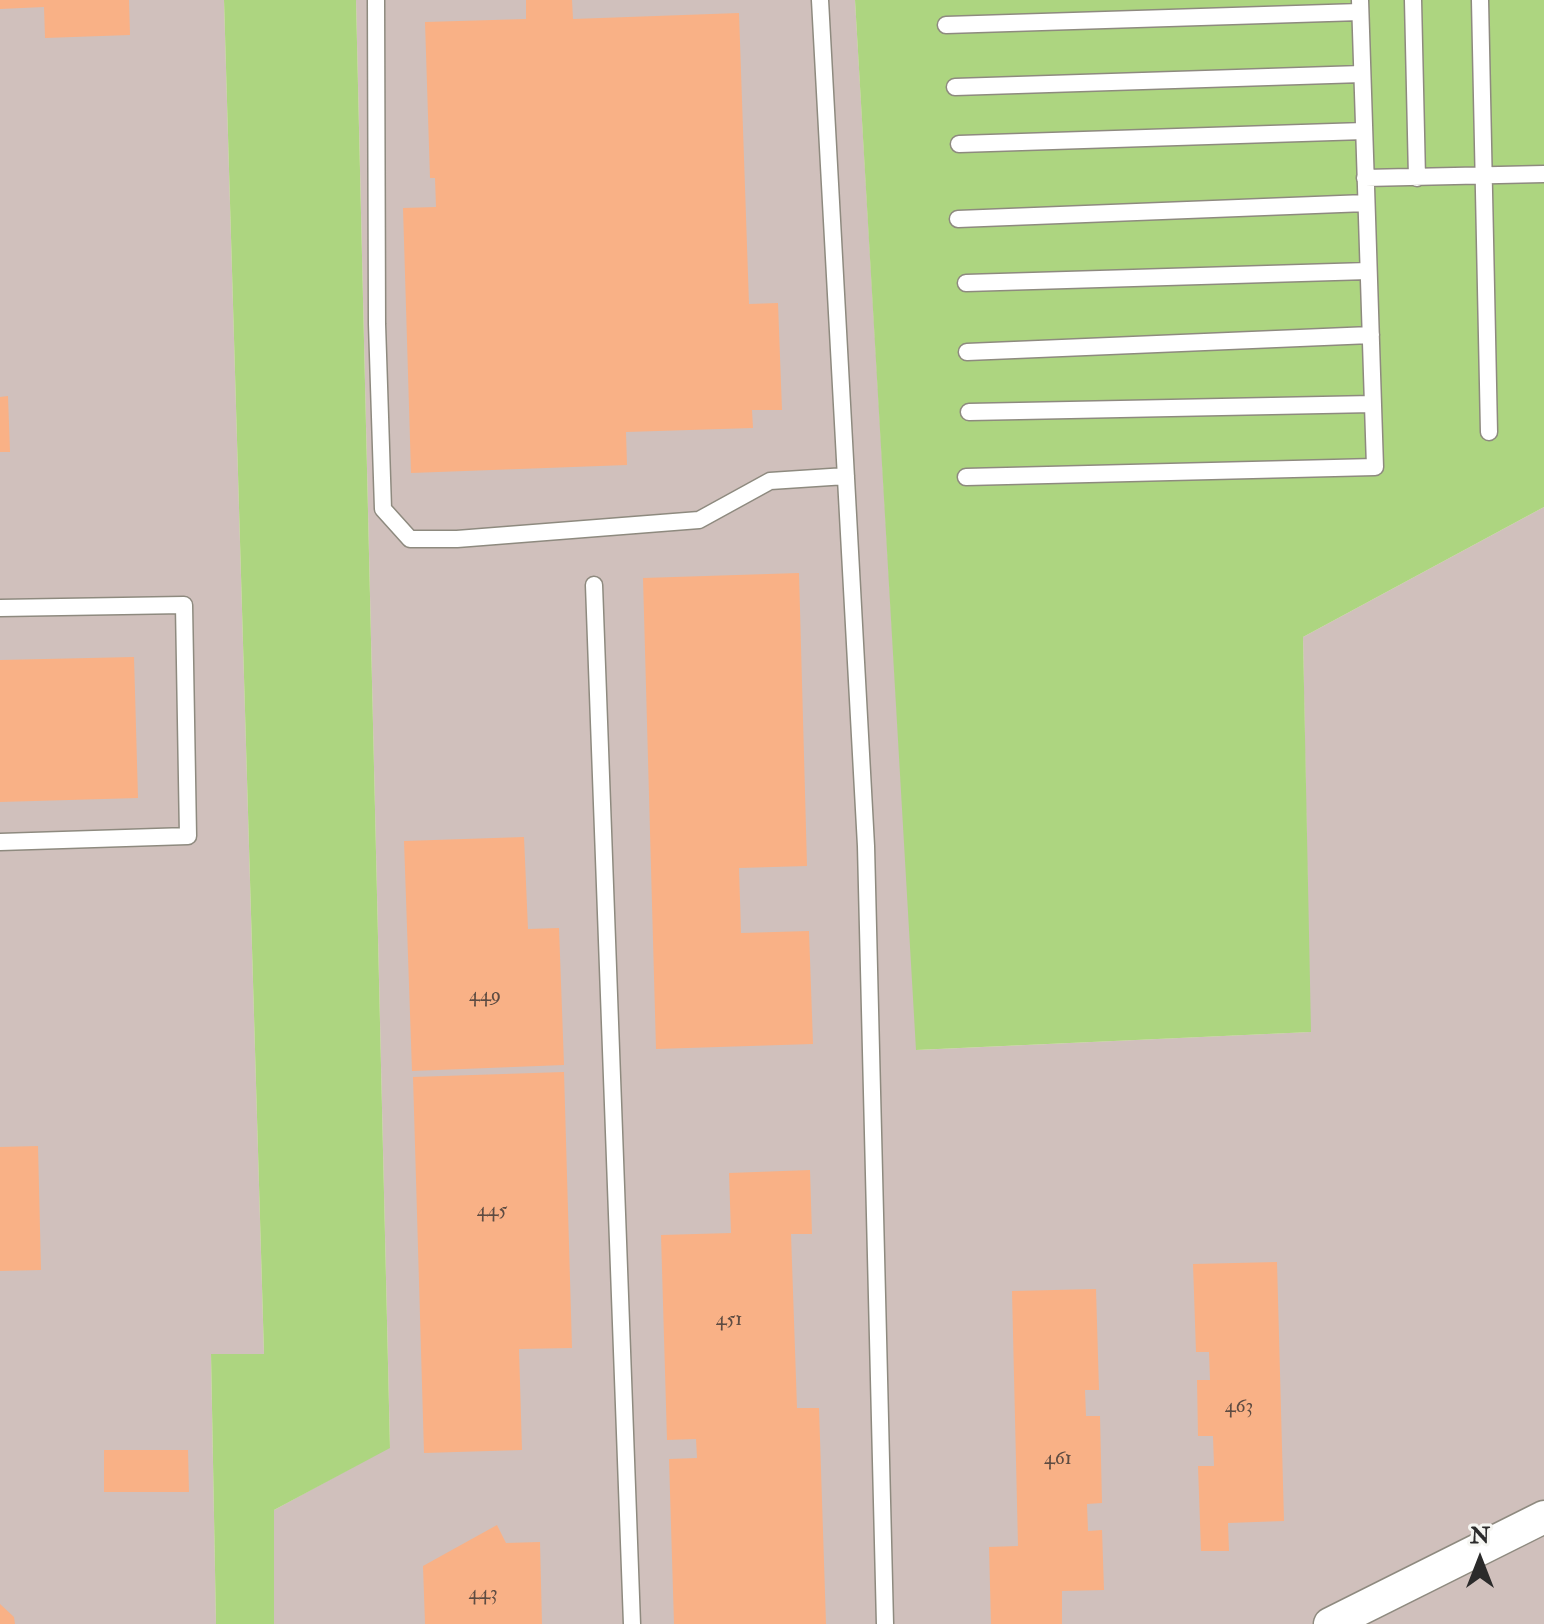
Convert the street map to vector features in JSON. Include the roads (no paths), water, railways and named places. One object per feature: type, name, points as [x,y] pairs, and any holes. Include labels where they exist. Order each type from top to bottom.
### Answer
[{"type":"street","points":[[1330,1624],[1544,1517]]},
{"type":"lane","points":[[376,0],[377,324],[383,509],[410,539],[457,539],[699,520],[770,481],[846,476]]},
{"type":"lane","points":[[820,0],[866,846],[885,1624]]},
{"type":"lane","points":[[1413,0],[1417,178]]},
{"type":"lane","points":[[1480,0],[1489,432]]},
{"type":"lane","points":[[946,25],[1360,6],[1375,467],[966,477]]},
{"type":"lane","points":[[955,87],[1362,74]]},
{"type":"lane","points":[[959,144],[1364,131]]},
{"type":"lane","points":[[1365,178],[1544,174]]},
{"type":"lane","points":[[958,219],[1366,203]]},
{"type":"lane","points":[[966,283],[1368,271]]},
{"type":"lane","points":[[967,352],[1371,335]]},
{"type":"lane","points":[[969,412],[1373,404]]},
{"type":"lane","points":[[594,585],[632,1624]]},
{"type":"lane","points":[[0,608],[184,605],[188,836],[0,842]]}]
